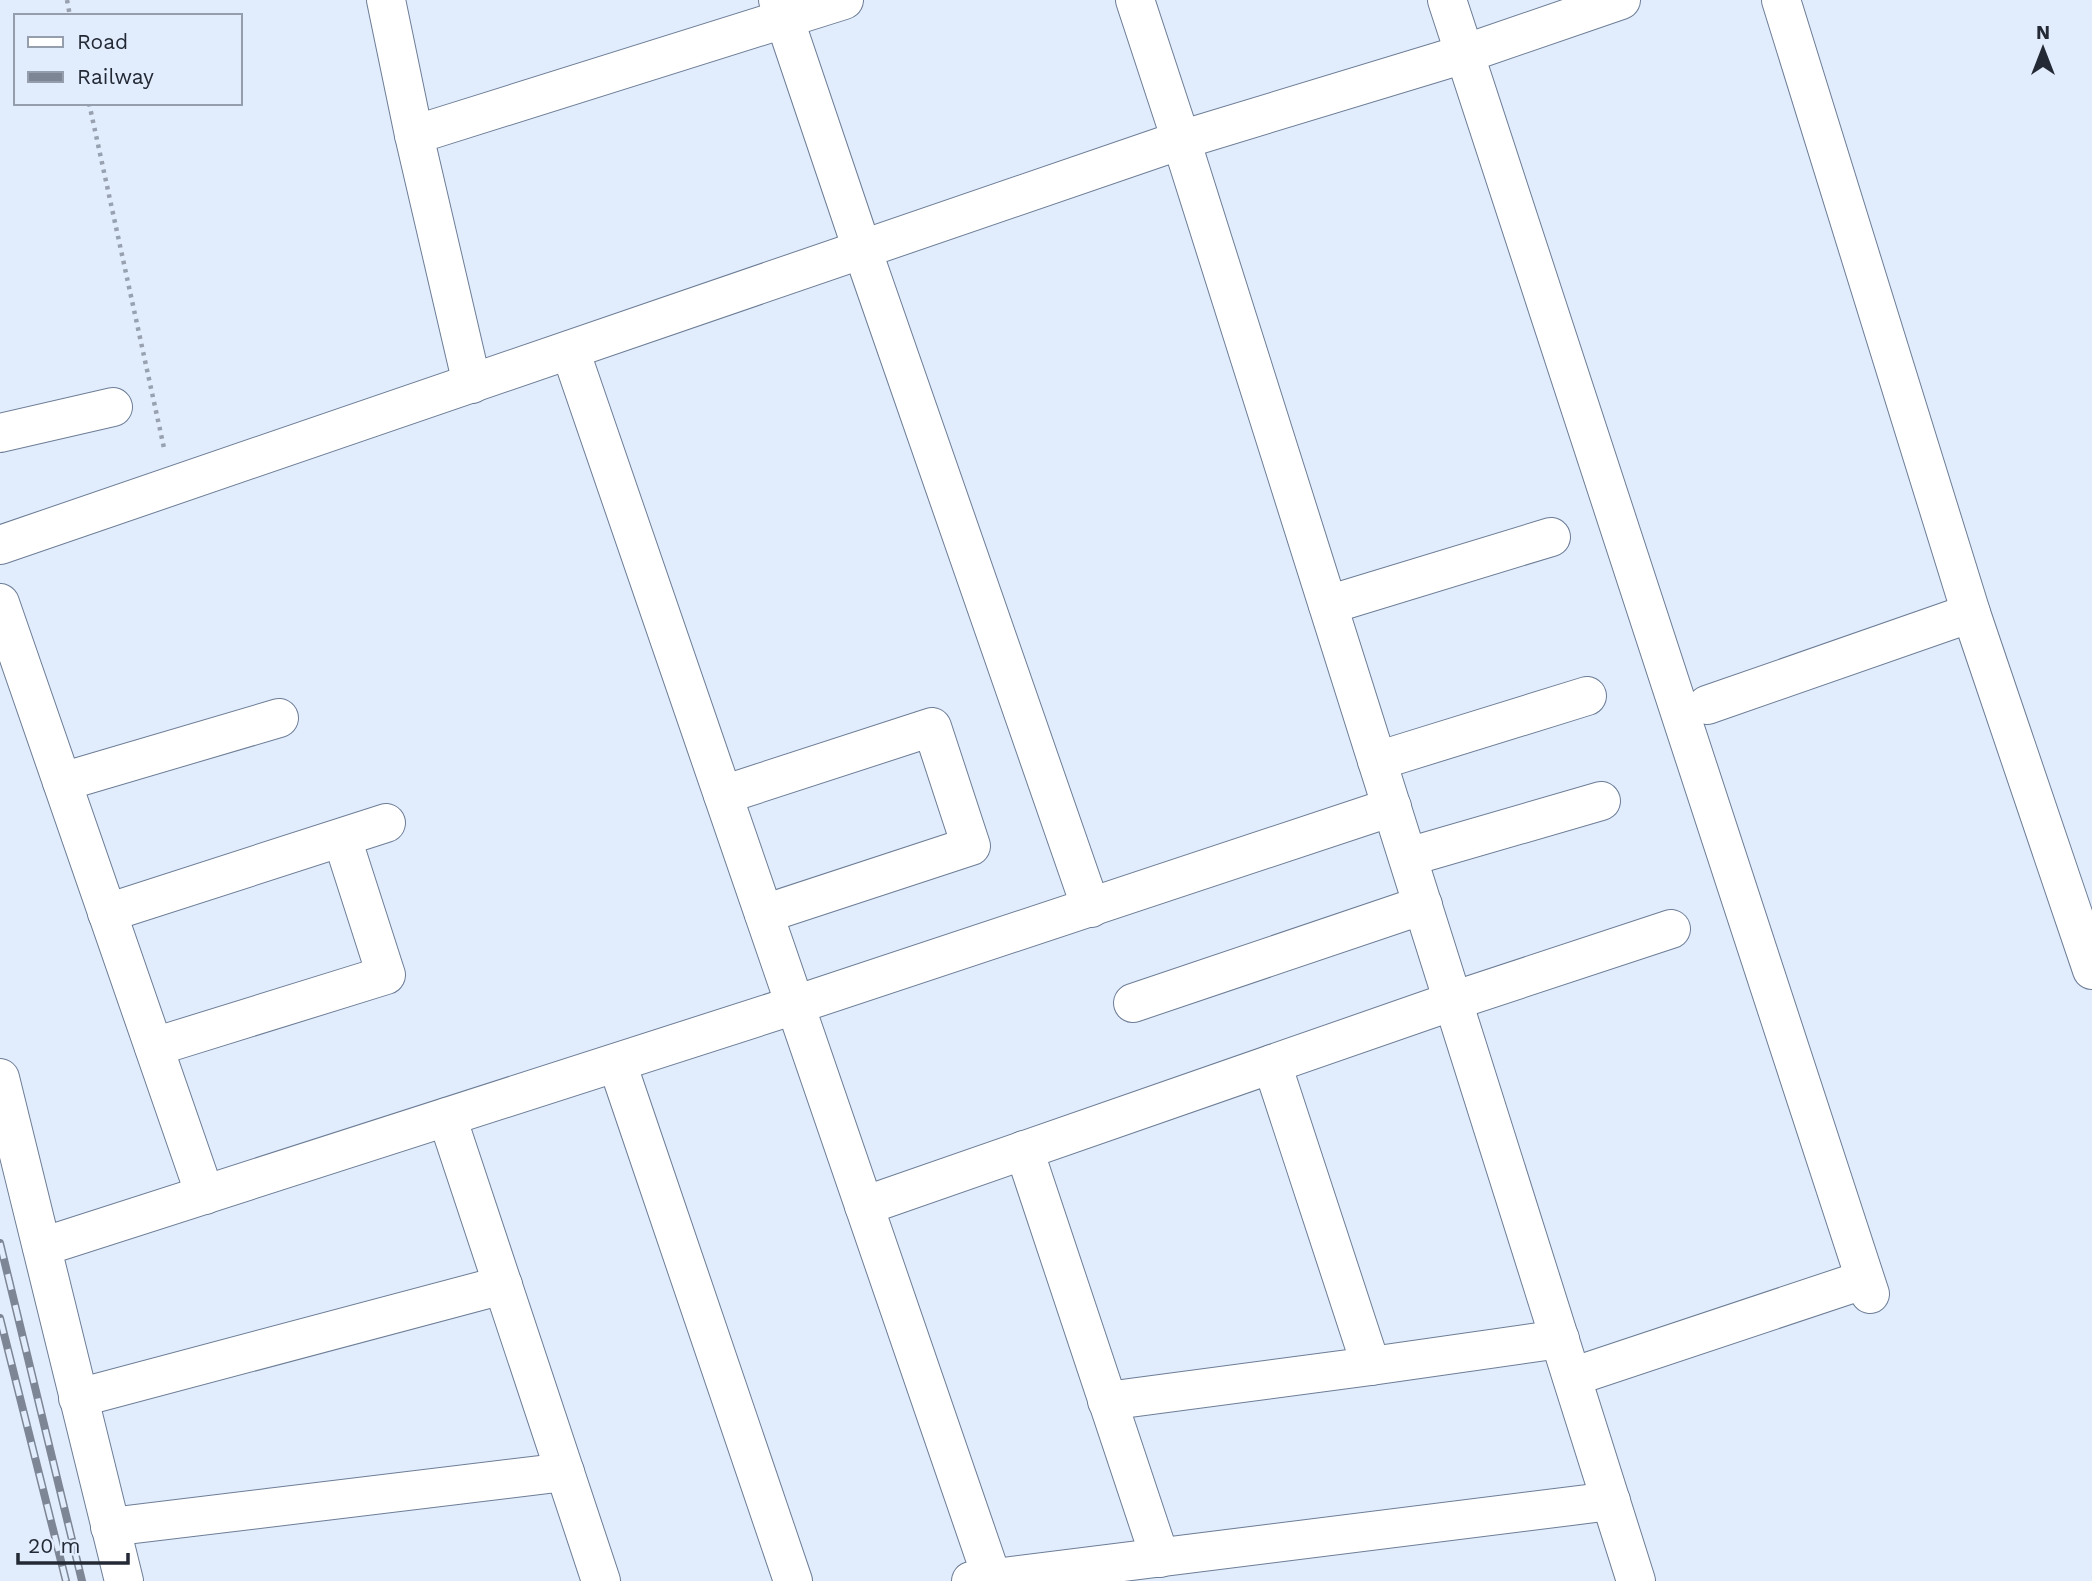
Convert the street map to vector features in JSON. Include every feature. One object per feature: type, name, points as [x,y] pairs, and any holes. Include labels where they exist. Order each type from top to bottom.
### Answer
[{"type":"street","points":[[386,0],[414,135],[472,384]]},
{"type":"street","points":[[414,135],[781,10],[844,0]]},
{"type":"street","points":[[1135,0],[1636,1581]]},
{"type":"street","points":[[1447,0],[1862,1288],[1572,1377]]},
{"type":"street","points":[[0,545],[1181,140],[1464,54],[1621,0]]},
{"type":"street","points":[[1781,0],[1971,613],[2081,904],[2092,970]]},
{"type":"street","points":[[781,10],[1091,908]]},
{"type":"street","points":[[570,350],[864,1206],[985,1580],[1611,1501]]},
{"type":"street","points":[[0,433],[113,408]]},
{"type":"street","points":[[1328,605],[1551,537]]},
{"type":"street","points":[[0,603],[205,1195]]},
{"type":"street","points":[[1707,705],[1971,613]]},
{"type":"street","points":[[1377,761],[1587,696]]},
{"type":"street","points":[[62,782],[279,718]]},
{"type":"street","points":[[723,795],[932,727],[971,846],[764,914]]},
{"type":"street","points":[[1408,857],[1601,801]]},
{"type":"street","points":[[41,1247],[617,1063],[1392,807]]},
{"type":"street","points":[[107,913],[386,823]]},
{"type":"street","points":[[154,1048],[386,975],[342,838]]},
{"type":"street","points":[[1133,1003],[1423,905]]},
{"type":"street","points":[[864,1206],[1453,1001],[1671,929]]},
{"type":"street","points":[[617,1063],[793,1581]]},
{"type":"street","points":[[1272,1064],[1371,1366]]},
{"type":"street","points":[[0,1078],[124,1581]]},
{"type":"street","points":[[447,1117],[601,1581]]},
{"type":"street","points":[[1024,1150],[1160,1558]]},
{"type":"street","points":[[78,1398],[503,1285]]},
{"type":"street","points":[[1107,1401],[1560,1339]]},
{"type":"street","points":[[110,1527],[565,1472]]},
{"type":"path","points":[[89,105],[173,486]]},
{"type":"railway","points":[[0,1243],[82,1581]]},
{"type":"railway","points":[[0,1318],[66,1581]]}]
